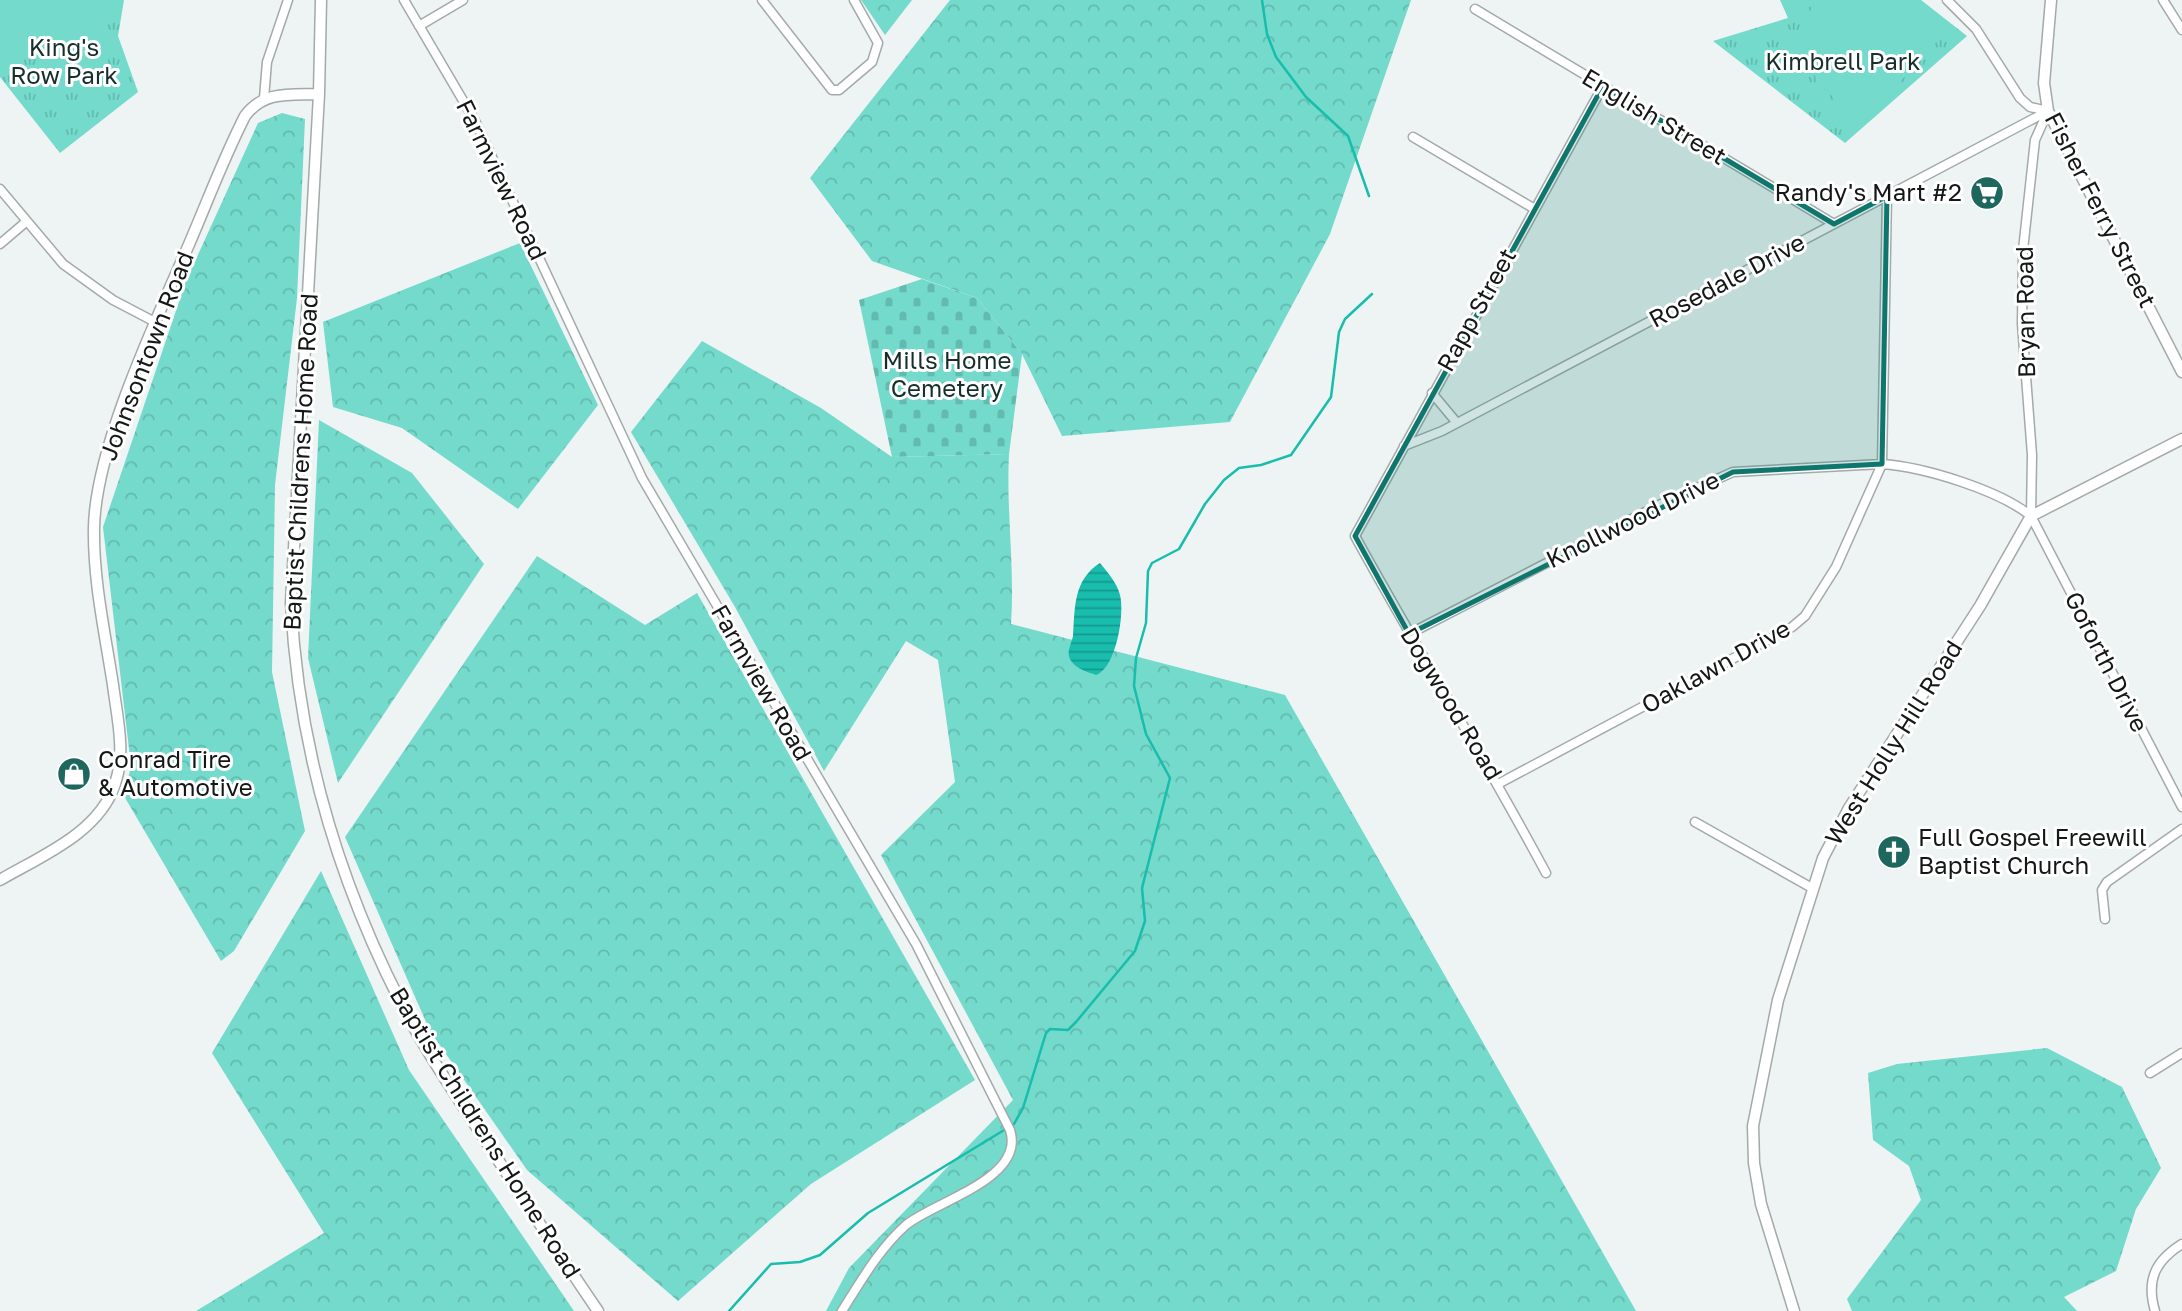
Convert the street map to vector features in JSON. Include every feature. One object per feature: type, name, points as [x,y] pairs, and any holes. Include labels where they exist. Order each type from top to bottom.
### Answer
[{"type":"street","points":[[288,0],[267,62],[264,99],[319,94]]},
{"type":"street","name":"Baptist Childrens Home Road","points":[[321,0],[319,94],[291,603],[294,657],[311,758],[346,876],[402,1006],[448,1082],[598,1311]]},
{"type":"street","name":"Farmview Road","points":[[404,0],[475,121],[642,478],[916,944],[1010,1130],[1013,1139],[1011,1147],[1000,1166],[976,1188],[908,1224],[874,1261],[842,1311]]},
{"type":"street","points":[[419,26],[463,0]]},
{"type":"street","points":[[762,0],[832,90],[839,90],[849,83],[872,62],[876,53],[878,43],[875,33],[854,0]]},
{"type":"street","points":[[1947,0],[1976,29],[2020,98],[2030,107],[2048,111]]},
{"type":"street","name":"Fisher Ferry Street","points":[[2051,0],[2044,83],[2048,111],[2182,372]]},
{"type":"street","points":[[2163,0],[2182,30]]},
{"type":"street","name":"English Street","points":[[1475,9],[1834,224]]},
{"type":"street","name":"Rapp Street","points":[[1355,536],[1533,208],[1603,86]]},
{"type":"street","name":"Johnsontown Road","points":[[0,880],[86,827],[109,799],[116,783],[120,746],[97,580],[94,523],[117,425],[155,323],[238,130],[251,108],[264,99]]},
{"type":"street","name":"Rosedale Drive","points":[[1404,446],[1421,442],[2048,111]]},
{"type":"street","name":"Bryan Road","points":[[2031,516],[2032,454],[2022,324],[2023,250],[2035,140],[2048,111]]},
{"type":"street","points":[[1413,137],[1533,208]]},
{"type":"street","points":[[0,189],[62,264],[113,300],[155,323]]},
{"type":"street","name":"Oaklawn Drive","points":[[1498,784],[1792,627],[1805,616],[1836,567],[1882,464],[1887,196]]},
{"type":"street","points":[[0,244],[27,221]]},
{"type":"street","points":[[1432,393],[1457,423]]},
{"type":"street","points":[[2031,516],[2182,439]]},
{"type":"street","name":"Knollwood Drive","points":[[1409,634],[1659,505],[1733,472],[1882,464],[1932,473],[2003,498],[2031,516]]},
{"type":"street","name":"Goforth Drive","points":[[2031,516],[2182,807]]},
{"type":"street","name":"West Holly Hill Road","points":[[1794,1311],[1761,1204],[1754,1163],[1753,1126],[1778,1000],[1812,888],[1844,815],[1980,606],[2031,516]]},
{"type":"street","name":"Dogwood Road","points":[[1355,536],[1409,634],[1498,784],[1546,873]]},
{"type":"street","points":[[1696,822],[1812,888]]},
{"type":"street","points":[[2105,919],[2102,890],[2107,882],[2182,829]]},
{"type":"street","points":[[2150,1073],[2182,1053]]},
{"type":"street","points":[[2155,1311],[2150,1282],[2155,1269],[2164,1257],[2182,1244]]},
{"type":"highlighted area","points":[[1603,86],[1834,224],[1887,196],[1882,464],[1733,472],[1409,634],[1355,536]]},
{"type":"green space","name":"King's Row Park","points":[[0,0],[124,0],[118,36],[138,92],[60,153],[0,77]]},
{"type":"green space","points":[[0,0],[106,0],[104,11],[98,20],[79,36],[34,58],[19,58],[7,51],[0,42]]},
{"type":"green space","points":[[861,0],[912,0],[885,35]]},
{"type":"green space","points":[[950,0],[1411,0],[1330,234],[1230,422],[1062,436],[1022,354],[977,298],[872,261],[810,178]]},
{"type":"green space","name":"Kimbrell Park","points":[[1780,0],[1921,0],[1967,36],[1845,143],[1713,41],[1788,18]]},
{"type":"green space","points":[[1815,0],[1905,0],[1944,23],[1944,34],[1860,125],[1816,80],[1804,26]]},
{"type":"green space","points":[[282,113],[305,119],[297,298],[275,485],[272,672],[305,831],[234,951],[221,961],[124,796],[131,766],[103,527],[186,281],[258,123]]},
{"type":"green space","points":[[520,243],[598,405],[518,509],[402,428],[333,407],[323,322]]},
{"type":"green space","name":"Mills Home Cemetery","points":[[922,279],[977,298],[1022,354],[1009,454],[892,457],[859,300]]},
{"type":"green space","points":[[702,341],[821,408],[892,457],[1009,454],[1011,624],[1285,695],[1636,1311],[826,1311],[849,1268],[1013,1100],[881,855],[955,782],[938,660],[906,641],[824,771],[735,607],[631,432]]},
{"type":"green space","points":[[319,420],[412,473],[484,564],[338,783],[308,658]]},
{"type":"green space","points":[[537,556],[645,625],[697,593],[975,1080],[811,1184],[678,1301],[527,1170],[430,1031],[345,837]]},
{"type":"green space","points":[[321,871],[409,1070],[574,1311],[196,1311],[324,1233],[212,1053]]},
{"type":"green space","points":[[2047,1048],[2122,1087],[2161,1168],[2136,1209],[2116,1271],[2064,1297],[2077,1311],[1852,1311],[1847,1299],[1921,1200],[1909,1166],[1873,1140],[1868,1073],[1897,1064]]},
{"type":"shaded area","points":[[1100,563],[1119,591],[1121,615],[1114,652],[1103,670],[1096,675],[1074,664],[1069,652],[1080,586],[1091,570]]},
{"type":"waterway","points":[[1262,0],[1267,34],[1276,57],[1306,97],[1348,136],[1369,196]]},
{"type":"waterway","points":[[729,1311],[771,1264],[800,1262],[820,1255],[868,1213],[1014,1124],[1023,1108],[1046,1033],[1050,1029],[1068,1030],[1135,951],[1145,921],[1142,888],[1170,778],[1146,734],[1134,686],[1136,658],[1146,623],[1148,571],[1152,563],[1179,549],[1205,504],[1224,480],[1239,468],[1261,465],[1291,455],[1331,397],[1339,332],[1345,319],[1372,294]]},
{"type":"place","name":"Randy's Mart #2","points":[[1987,193]]},
{"type":"place","name":"Conrad Tire & Automotive","points":[[74,774]]},
{"type":"place","name":"Full Gospel Freewill Baptist Church","points":[[1894,852]]}]
